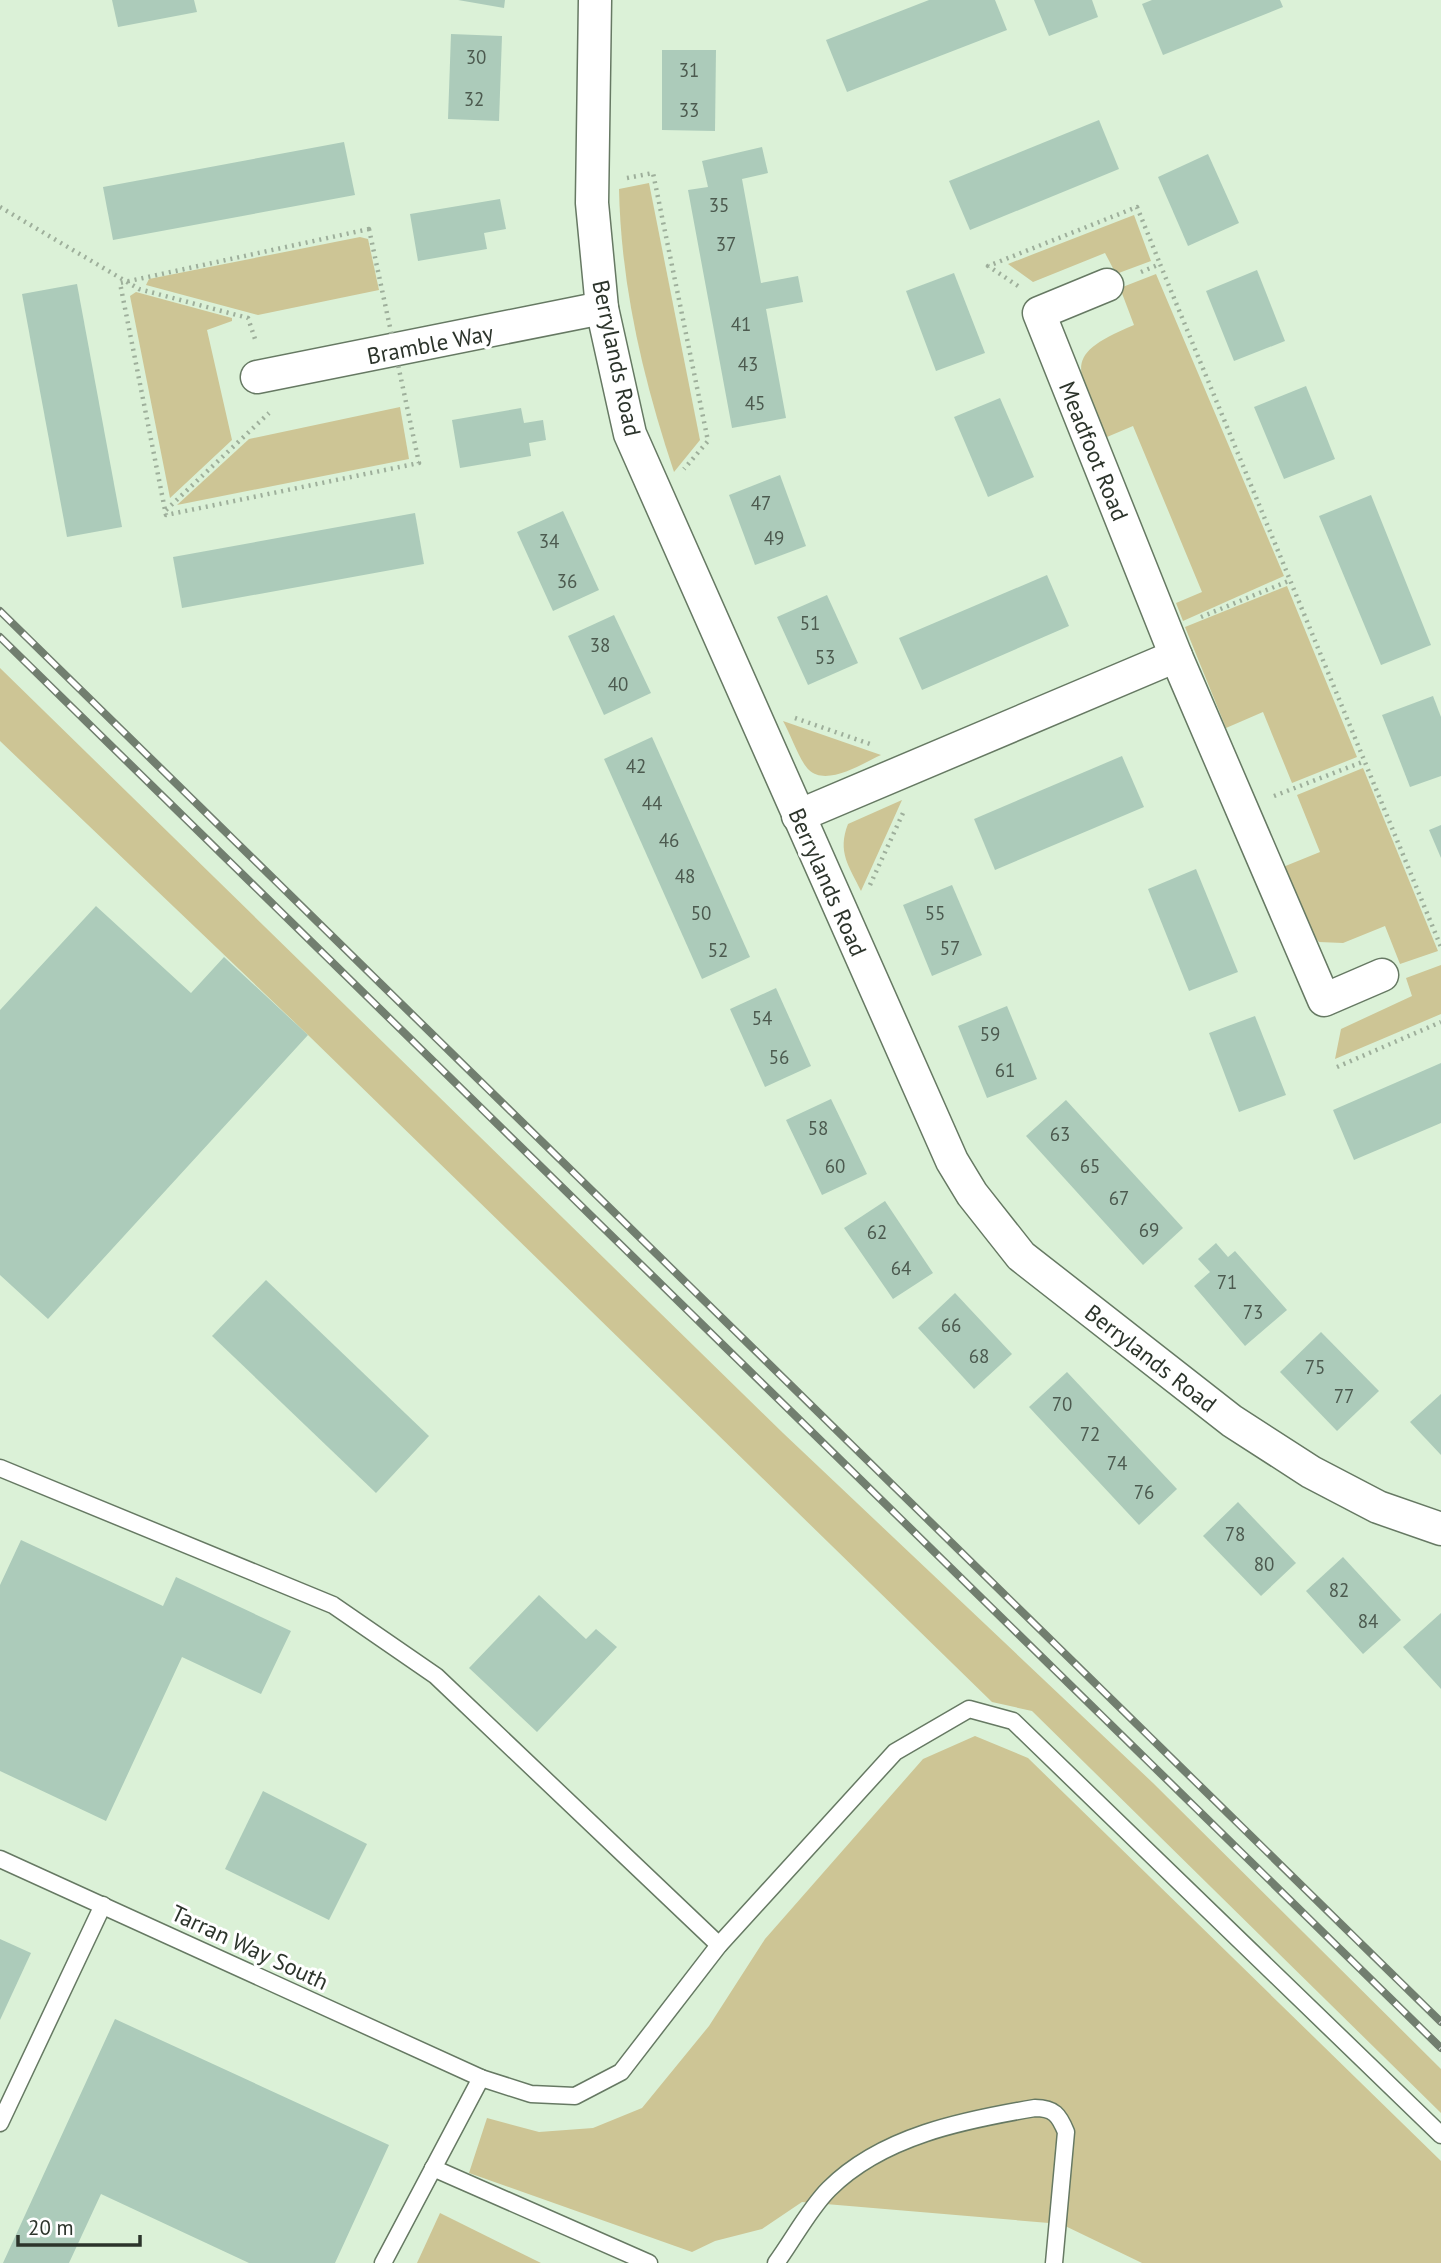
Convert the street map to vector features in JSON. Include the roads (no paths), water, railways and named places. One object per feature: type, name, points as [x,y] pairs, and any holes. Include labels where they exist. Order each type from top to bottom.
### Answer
[{"type":"street","name":"Berrylands Road","points":[[595,0],[592,185],[602,309],[630,434],[952,1161],[972,1194],[1021,1255],[1049,1280],[1255,1436],[1311,1472],[1378,1507],[1441,1529]]},
{"type":"street","name":"Meadfoot Road","points":[[1107,285],[1040,313],[1171,644],[1324,1000],[1382,975]]},
{"type":"street","name":"Bramble Way","points":[[262,377],[602,309]]},
{"type":"street","points":[[798,816],[1171,644]]},
{"type":"lane","points":[[0,1468],[333,1605],[436,1676],[719,1945]]},
{"type":"lane","name":"Tarran Way South","points":[[0,1859],[481,2078],[531,2094],[576,2096],[621,2072],[719,1945],[895,1752],[969,1709],[1013,1721],[1441,2136]]},
{"type":"lane","points":[[0,2123],[103,1905]]},
{"type":"lane","points":[[383,2263],[481,2078]]},
{"type":"lane","points":[[776,2263],[827,2191],[854,2168],[902,2142],[954,2125],[1035,2108],[1049,2108],[1055,2112],[1066,2132],[1054,2263]]},
{"type":"lane","points":[[433,2168],[649,2263]]},
{"type":"railway","points":[[0,611],[1441,2022]]},
{"type":"railway","points":[[0,637],[1441,2048]]}]
